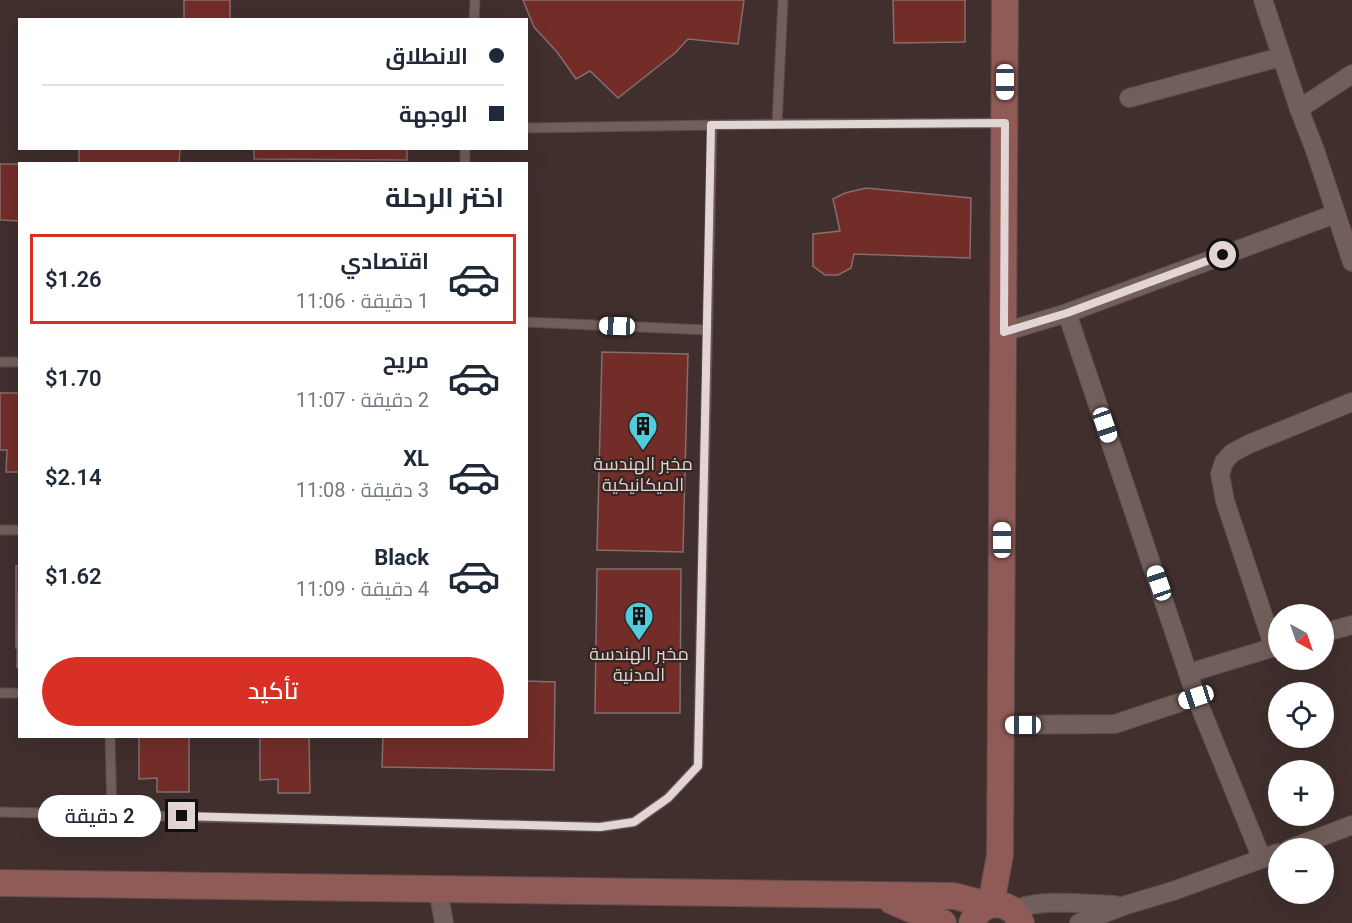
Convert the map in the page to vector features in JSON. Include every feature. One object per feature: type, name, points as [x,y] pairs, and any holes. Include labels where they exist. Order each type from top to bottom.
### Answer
[{"type":"street","points":[[1000,912],[1010,885],[1000,855],[1005,0]]},
{"type":"street","points":[[1263,0],[1352,262]]},
{"type":"street","points":[[1129,98],[1281,57]]},
{"type":"street","points":[[1299,109],[1352,74]]},
{"type":"street","points":[[1004,332],[1067,313],[1335,214]]},
{"type":"street","points":[[1067,313],[1196,697],[1268,852]]},
{"type":"street","points":[[1268,624],[1225,501],[1220,474],[1224,462],[1232,453],[1250,444],[1352,402]]},
{"type":"street","points":[[1334,630],[1352,625]]},
{"type":"street","points":[[1189,673],[1268,649]]},
{"type":"street","points":[[1000,725],[1115,724],[1196,697]]},
{"type":"street","points":[[1318,838],[1352,825]]},
{"type":"street","points":[[1079,923],[1268,857]]},
{"type":"street","points":[[0,883],[954,896],[1000,912],[1021,906],[1045,904],[1126,905]]},
{"type":"street","points":[[438,889],[444,923]]},
{"type":"street","points":[[875,895],[943,923]]},
{"type":"lane","points":[[474,18],[475,0]]},
{"type":"lane","points":[[777,124],[783,0]]},
{"type":"lane","points":[[528,128],[1005,123]]},
{"type":"lane","points":[[0,812],[600,827],[634,822],[668,798],[698,766],[711,125]]},
{"type":"lane","points":[[528,322],[707,330]]},
{"type":"lane","points":[[0,362],[18,362]]},
{"type":"lane","points":[[0,530],[18,530]]},
{"type":"lane","points":[[0,693],[15,693]]},
{"type":"lane","points":[[110,738],[112,815]]},
{"type":"building","points":[[184,0],[230,0],[230,18],[184,18]]},
{"type":"building","points":[[523,0],[744,0],[738,44],[688,39],[675,53],[618,98],[590,71],[576,79],[557,52],[534,27]]},
{"type":"building","points":[[893,0],[965,0],[965,42],[894,43]]},
{"type":"building","points":[[79,150],[180,150],[179,162],[79,162]]},
{"type":"building","points":[[254,150],[407,150],[407,160],[254,159]]},
{"type":"building","points":[[0,164],[18,164],[18,221],[0,220]]},
{"type":"building","points":[[866,188],[971,198],[970,258],[854,254],[851,268],[838,275],[825,275],[813,266],[813,234],[840,231],[833,199],[845,193]]},
{"type":"building","name":"مخبر الهندسة الميكانيكية","points":[[602,352],[688,354],[683,552],[597,550]]},
{"type":"building","points":[[0,393],[18,393],[18,472],[6,472],[7,450],[0,450]]},
{"type":"building","points":[[16,566],[18,566],[18,648],[16,648]]},
{"type":"building","name":"مخبر الهندسة المدنية","points":[[597,569],[681,569],[680,713],[595,713]]},
{"type":"building","points":[[18,608],[18,667],[17,667]]},
{"type":"building","points":[[528,681],[555,682],[554,770],[382,767],[383,738],[528,738]]},
{"type":"building","points":[[139,738],[189,738],[189,792],[157,792],[157,778],[139,779]]},
{"type":"building","points":[[260,738],[309,738],[310,793],[278,793],[278,779],[260,780]]},
{"type":"place","name":"مخبر الهندسة الميكانيكية","points":[[643,452]]},
{"type":"place","name":"مخبر الهندسة المدنية","points":[[639,642]]},
{"type":"route","points":[[182,816],[600,827],[634,822],[668,798],[698,766],[711,125],[1005,123],[1004,332],[1067,313],[1223,255]]}]
